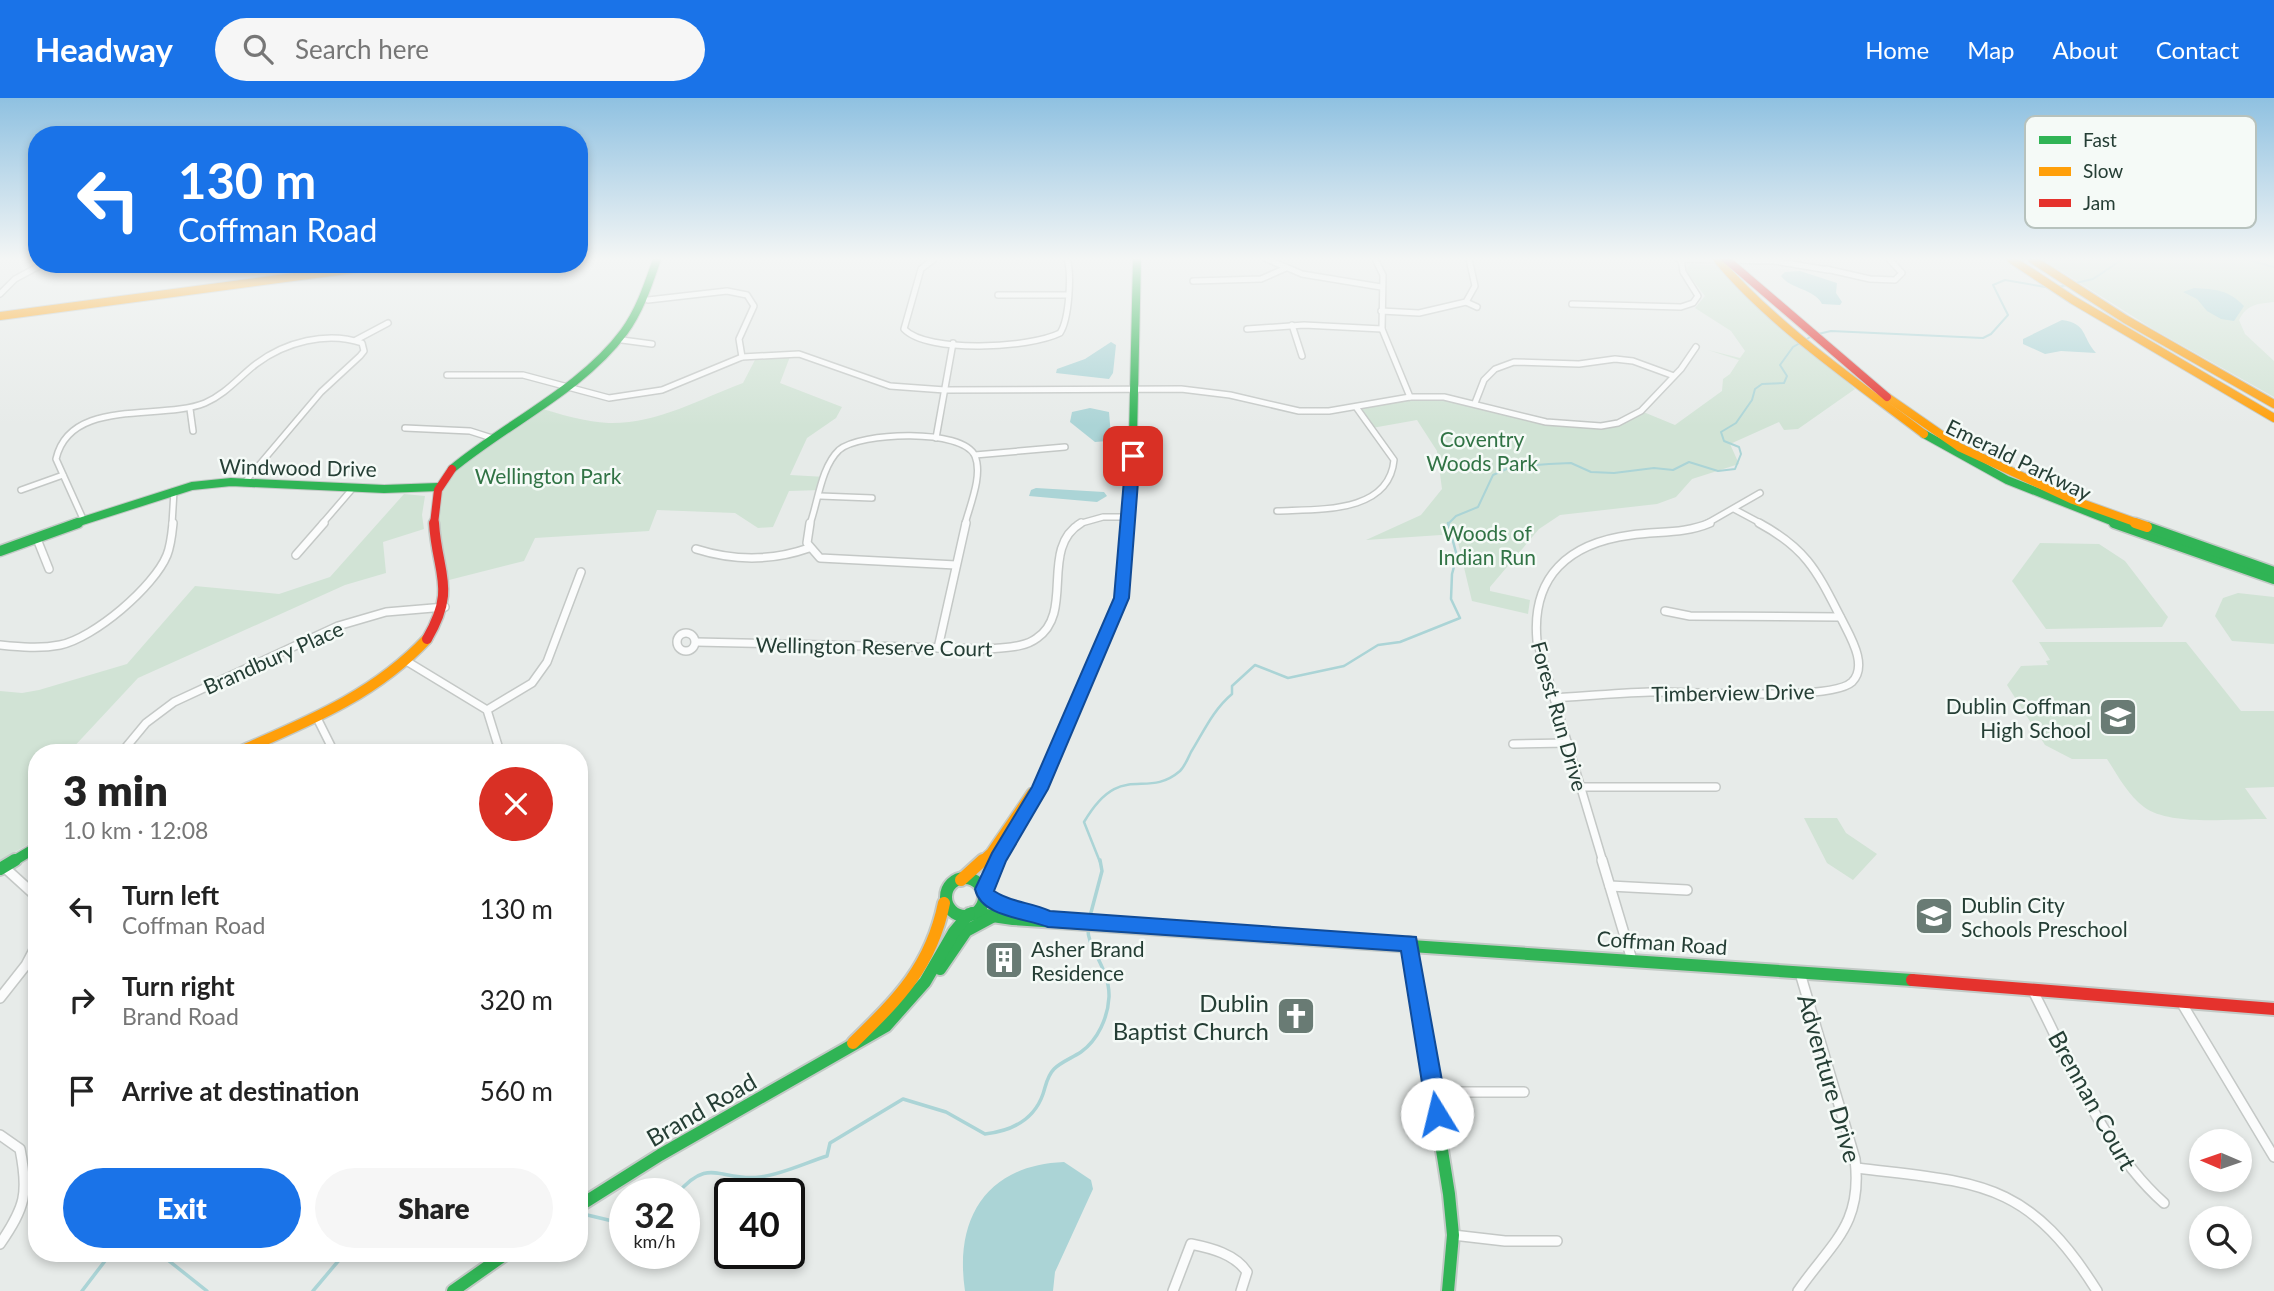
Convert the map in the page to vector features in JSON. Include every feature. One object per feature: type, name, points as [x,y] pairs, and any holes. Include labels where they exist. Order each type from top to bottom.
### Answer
[{"type":"main road","points":[[257,744],[317,718],[370,688],[408,662],[432,635],[446,607],[449,580],[431,511],[438,488],[456,466],[566,386],[622,340],[638,315]]},
{"type":"main road","points":[[1044,779],[1013,817],[981,868],[946,891],[944,903],[956,914],[970,914],[982,906],[1006,844],[1044,779],[1121,598],[1129,517],[1136,315]]},
{"type":"main road","name":"Emerald Parkway","points":[[1780,315],[1918,421],[1989,463],[2073,500],[2274,572]]},
{"type":"main road","points":[[2098,315],[2274,418]]},
{"type":"main road","points":[[2121,315],[2274,403]]},
{"type":"main road","name":"Emerald Parkway","points":[[1822,348],[1900,418],[1970,462],[2076,510],[2274,579]]},
{"type":"main road","name":"Windwood Drive","points":[[0,551],[174,491],[213,484],[438,488]]},
{"type":"main road","points":[[2,868],[28,852]]},
{"type":"main road","points":[[961,880],[978,882],[985,893]]},
{"type":"main road","name":"Coffman Road","points":[[985,893],[1006,909],[1035,912],[1048,919]]},
{"type":"main road","name":"Brand Road","points":[[846,1051],[894,1005],[928,962],[942,931],[944,903]]},
{"type":"main road","name":"Coffman Road","points":[[970,914],[1409,943],[2274,1009]]},
{"type":"main road","name":"Brand Road","points":[[588,1201],[660,1155],[886,1026],[906,1007],[927,980],[955,927],[970,914]]},
{"type":"main road","name":"Brand Road","points":[[927,980],[936,975],[966,931],[993,917]]},
{"type":"main road","points":[[1409,943],[1434,1092],[1453,1235],[1448,1291]]},
{"type":"main road","points":[[453,1291],[494,1262]]},
{"type":"street","points":[[742,357],[738,353],[738,342],[750,315]]},
{"type":"street","points":[[908,315],[904,328],[920,340],[953,343],[1048,340],[1060,333],[1066,315]]},
{"type":"street","points":[[1381,315],[1382,330],[1410,397]]},
{"type":"street","points":[[356,340],[388,323]]},
{"type":"street","points":[[1247,329],[1292,325],[1382,330]]},
{"type":"street","points":[[1292,325],[1302,356]]},
{"type":"street","points":[[84,521],[56,459],[57,449],[72,431],[88,420],[109,413],[172,412],[190,409],[213,400],[271,354],[334,337],[356,340],[364,346],[360,356],[321,392],[244,483]]},
{"type":"street","points":[[622,340],[652,344]]},
{"type":"street","points":[[936,438],[953,343]]},
{"type":"street","points":[[447,375],[523,375],[591,395],[629,396],[662,390],[742,357],[799,354],[890,386],[945,390],[1181,389],[1230,395],[1298,411],[1329,411],[1410,397],[1444,397],[1475,402],[1546,422],[1601,426],[1618,423],[1641,411],[1674,376],[1696,347]]},
{"type":"street","points":[[1475,402],[1484,380],[1495,369],[1514,362],[1578,364],[1615,359],[1633,361],[1674,376]]},
{"type":"street","points":[[1277,511],[1338,507],[1371,497],[1389,482],[1394,460],[1356,407]]},
{"type":"street","points":[[190,409],[193,431]]},
{"type":"street","points":[[405,428],[470,431],[492,438]]},
{"type":"street","points":[[938,648],[978,467],[975,455],[965,445],[936,438],[855,441],[840,449],[832,459],[807,534],[809,548],[820,558],[838,561],[956,565]]},
{"type":"street","points":[[975,455],[1065,447]]},
{"type":"street","points":[[21,490],[63,475]]},
{"type":"street","points":[[296,555],[354,488]]},
{"type":"street","points":[[0,645],[40,649],[58,647],[101,627],[158,570],[169,551],[174,491]]},
{"type":"street","name":"Forest Run Drive","points":[[1632,960],[1537,641],[1534,614],[1536,600],[1548,576],[1582,549],[1614,537],[1695,529],[1760,493]]},
{"type":"street","points":[[820,496],[872,498]]},
{"type":"street","name":"Timberview Drive","points":[[1554,698],[1651,692],[1809,693],[1843,687],[1853,681],[1859,668],[1853,642],[1812,563],[1785,537],[1734,509]]},
{"type":"street","name":"Wellington Reserve Court","points":[[696,642],[1008,649],[1040,636],[1054,618],[1065,535],[1073,527],[1094,517],[1129,517]]},
{"type":"street","points":[[37,538],[49,569]]},
{"type":"street","points":[[696,549],[712,555],[762,558],[809,548]]},
{"type":"street","points":[[487,710],[532,683],[547,662],[581,572]]},
{"type":"street","name":"Brandbury Place","points":[[127,744],[139,727],[174,701],[338,626],[386,612],[446,607]]},
{"type":"street","points":[[1665,611],[1690,616],[1840,617]]},
{"type":"street","points":[[408,662],[487,710],[498,744]]},
{"type":"street","points":[[317,718],[330,744]]},
{"type":"street","points":[[1513,744],[1568,743]]},
{"type":"street","points":[[1581,787],[1716,786]]},
{"type":"street","points":[[2,868],[28,890]]},
{"type":"street","points":[[1610,886],[1687,890]]},
{"type":"street","points":[[0,998],[28,961]]},
{"type":"street","name":"Adventure Drive","points":[[1798,1291],[1814,1266],[1838,1244],[1849,1227],[1856,1205],[1857,1168],[1800,972]]},
{"type":"street","name":"Brennan Court","points":[[2032,989],[2116,1149],[2137,1179],[2164,1203]]},
{"type":"street","points":[[2181,1002],[2274,1157]]},
{"type":"street","points":[[1434,1092],[1524,1092]]},
{"type":"street","points":[[0,1135],[20,1149],[28,1174]]},
{"type":"street","points":[[1857,1168],[1969,1182],[2015,1200],[2057,1235],[2074,1254],[2097,1291]]},
{"type":"street","points":[[0,1244],[28,1200]]},
{"type":"street","points":[[1453,1235],[1505,1241],[1557,1241]]},
{"type":"street","points":[[1173,1291],[1191,1244],[1245,1266],[1247,1272],[1241,1291]]},
{"type":"green space","name":"Coventry Woods Park","points":[[1705,315],[1771,315],[1855,389],[1798,429],[1784,430],[1779,422],[1730,444],[1739,464],[1692,479],[1676,497],[1657,504],[1560,515],[1539,529],[1490,587],[1490,591],[1530,600],[1528,614],[1472,601],[1456,534],[1366,540],[1421,515],[1442,489],[1437,451],[1417,420],[1372,428],[1356,407],[1409,398],[1441,397],[1566,424],[1591,425],[1616,421],[1641,411],[1675,425],[1722,391],[1723,379],[1730,374],[1739,360],[1708,350],[1740,358],[1745,351],[1731,331]]},
{"type":"green space","points":[[2130,315],[2242,315],[2239,320],[2245,334],[2274,361],[2274,397]]},
{"type":"green space","name":"Wellington Park","points":[[791,354],[780,383],[842,407],[836,418],[807,438],[790,475],[826,477],[822,490],[789,491],[773,527],[758,528],[735,513],[657,510],[649,531],[535,538],[524,561],[449,580],[435,523],[438,490],[445,478],[468,455],[536,407],[609,423],[644,419],[678,409],[743,383],[757,356]]},
{"type":"green space","points":[[404,494],[425,496],[422,515],[424,529],[383,542],[386,573],[345,585],[138,678],[76,744],[28,744],[28,844],[0,861],[0,691],[22,693],[39,690],[127,664],[195,586],[279,594],[330,577]]},
{"type":"green space","points":[[2040,543],[2099,544],[2125,561],[2168,617],[2162,627],[2046,629],[2012,581]]},
{"type":"green space","points":[[2238,593],[2274,597],[2274,644],[2232,641],[2215,616],[2223,598]]},
{"type":"green space","points":[[2039,642],[2186,642],[2241,711],[2274,711],[2274,787],[2245,788],[2267,819],[2203,820],[2156,813],[2133,797],[2107,759],[2072,759],[2045,745],[2007,685],[2021,666],[2048,665],[2046,661],[2050,660]]},
{"type":"green space","points":[[1804,818],[1837,818],[1846,833],[1877,854],[1853,880],[1827,863]]},
{"type":"water","points":[[2213,315],[2238,315],[2234,321]]},
{"type":"water","points":[[2062,320],[2076,324],[2096,353],[2061,351],[2045,354],[2023,344],[2023,339]]},
{"type":"water","points":[[1111,342],[1116,345],[1113,373],[1109,379],[1056,373],[1057,369],[1085,359]]},
{"type":"water","points":[[1090,408],[1109,412],[1111,436],[1107,441],[1095,442],[1070,422],[1072,412]]},
{"type":"water","points":[[1036,488],[1104,492],[1107,496],[1097,502],[1029,496],[1031,490]]},
{"type":"water","points":[[1064,1162],[1091,1180],[1093,1189],[1055,1272],[1053,1291],[965,1291],[965,1240],[971,1219],[982,1200],[996,1185],[1015,1173],[1037,1165]]},
{"type":"waterway","points":[[1818,334],[1831,331],[1983,338],[1991,334],[2008,315]]},
{"type":"waterway","points":[[1448,524],[1456,516],[1478,507],[1493,475],[1511,467],[1571,463],[1591,472],[1614,473],[1654,468],[1673,470],[1689,462],[1718,471],[1735,469],[1741,454],[1739,447],[1724,441],[1721,432],[1736,423],[1752,400],[1755,389],[1762,384],[1784,383],[1787,376],[1780,365],[1793,347],[1812,336]]},
{"type":"waterway","points":[[1100,862],[1084,822],[1097,803],[1121,786],[1155,783],[1180,771],[1214,714],[1232,694],[1232,686],[1255,665],[1288,678],[1344,666],[1378,645],[1400,642],[1460,618],[1451,599],[1452,574],[1457,556],[1448,524]]},
{"type":"waterway","points":[[1089,920],[1102,871],[1100,860]]},
{"type":"waterway","points":[[695,1178],[707,1173],[746,1178],[769,1176],[827,1156],[830,1143],[903,1099],[946,1112],[985,1134],[1020,1123],[1034,1111],[1052,1072],[1087,1047],[1104,1020],[1109,997],[1108,986],[1088,935],[1088,927]]},
{"type":"waterway","points":[[588,1215],[609,1220]]},
{"type":"waterway","points":[[82,1291],[104,1262]]},
{"type":"waterway","points":[[170,1262],[207,1291]]},
{"type":"waterway","points":[[313,1291],[337,1262]]},
{"type":"traffic: fast","points":[[452,469],[482,443],[574,381],[601,358],[624,332],[634,315]]},
{"type":"traffic: fast","points":[[1132,480],[1136,315]]},
{"type":"traffic: fast","points":[[1924,434],[2007,480],[2050,499],[2274,579]]},
{"type":"traffic: fast","points":[[0,551],[132,503],[192,486],[231,482],[384,489],[438,487]]},
{"type":"traffic: fast","points":[[2147,527],[2274,572]]},
{"type":"traffic: fast","points":[[0,869],[28,852]]},
{"type":"traffic: fast","points":[[965,878],[978,884],[984,897],[978,910],[965,916],[952,910],[946,897],[952,884],[965,878]]},
{"type":"traffic: fast","points":[[986,896],[1007,908],[1047,918]]},
{"type":"traffic: fast","points":[[972,913],[1013,919],[1912,980]]},
{"type":"traffic: fast","points":[[588,1200],[660,1155],[886,1026],[925,982],[954,932],[969,914]]},
{"type":"traffic: fast","points":[[940,969],[966,931],[992,917]]},
{"type":"traffic: fast","points":[[1409,943],[1449,1194],[1453,1235],[1448,1291]]},
{"type":"traffic: fast","points":[[453,1291],[494,1262]]},
{"type":"traffic: slow","points":[[0,316],[10,315]]},
{"type":"traffic: slow","points":[[1775,315],[1818,352],[1924,434]]},
{"type":"traffic: slow","points":[[2098,315],[2274,418]]},
{"type":"traffic: slow","points":[[2118,315],[2274,404]]},
{"type":"traffic: slow","points":[[1887,397],[1959,447],[2073,500],[2147,527]]},
{"type":"traffic: slow","points":[[984,889],[1006,844],[1040,789],[1121,598],[1132,480]]},
{"type":"traffic: slow","points":[[257,744],[315,719],[364,693],[408,660],[427,639]]},
{"type":"traffic: slow","points":[[961,880],[991,853],[1032,793]]},
{"type":"traffic: slow","points":[[853,1043],[899,997],[923,965],[932,947],[944,903]]},
{"type":"traffic: jam","points":[[1791,315],[1887,397]]},
{"type":"traffic: jam","points":[[427,639],[441,616],[445,594],[433,511],[438,490],[452,469]]},
{"type":"traffic: jam","points":[[1912,980],[2274,1009]]},
{"type":"place","name":"Dublin Coffman High School","points":[[2118,717]]},
{"type":"place","name":"Dublin City Schools Preschool","points":[[1934,916]]},
{"type":"place","name":"Asher Brand Residence","points":[[1004,960]]},
{"type":"place","name":"Dublin Baptist Church","points":[[1296,1016]]},
{"type":"route","points":[[1133,456],[1125,578],[1115,617],[1040,789],[991,873],[984,889],[986,896],[991,902],[1006,909],[1035,912],[1048,919],[1409,943],[1437,1114]]},
{"type":"park label","name":"Woods of Indian Run","points":[[1487,544]]}]
